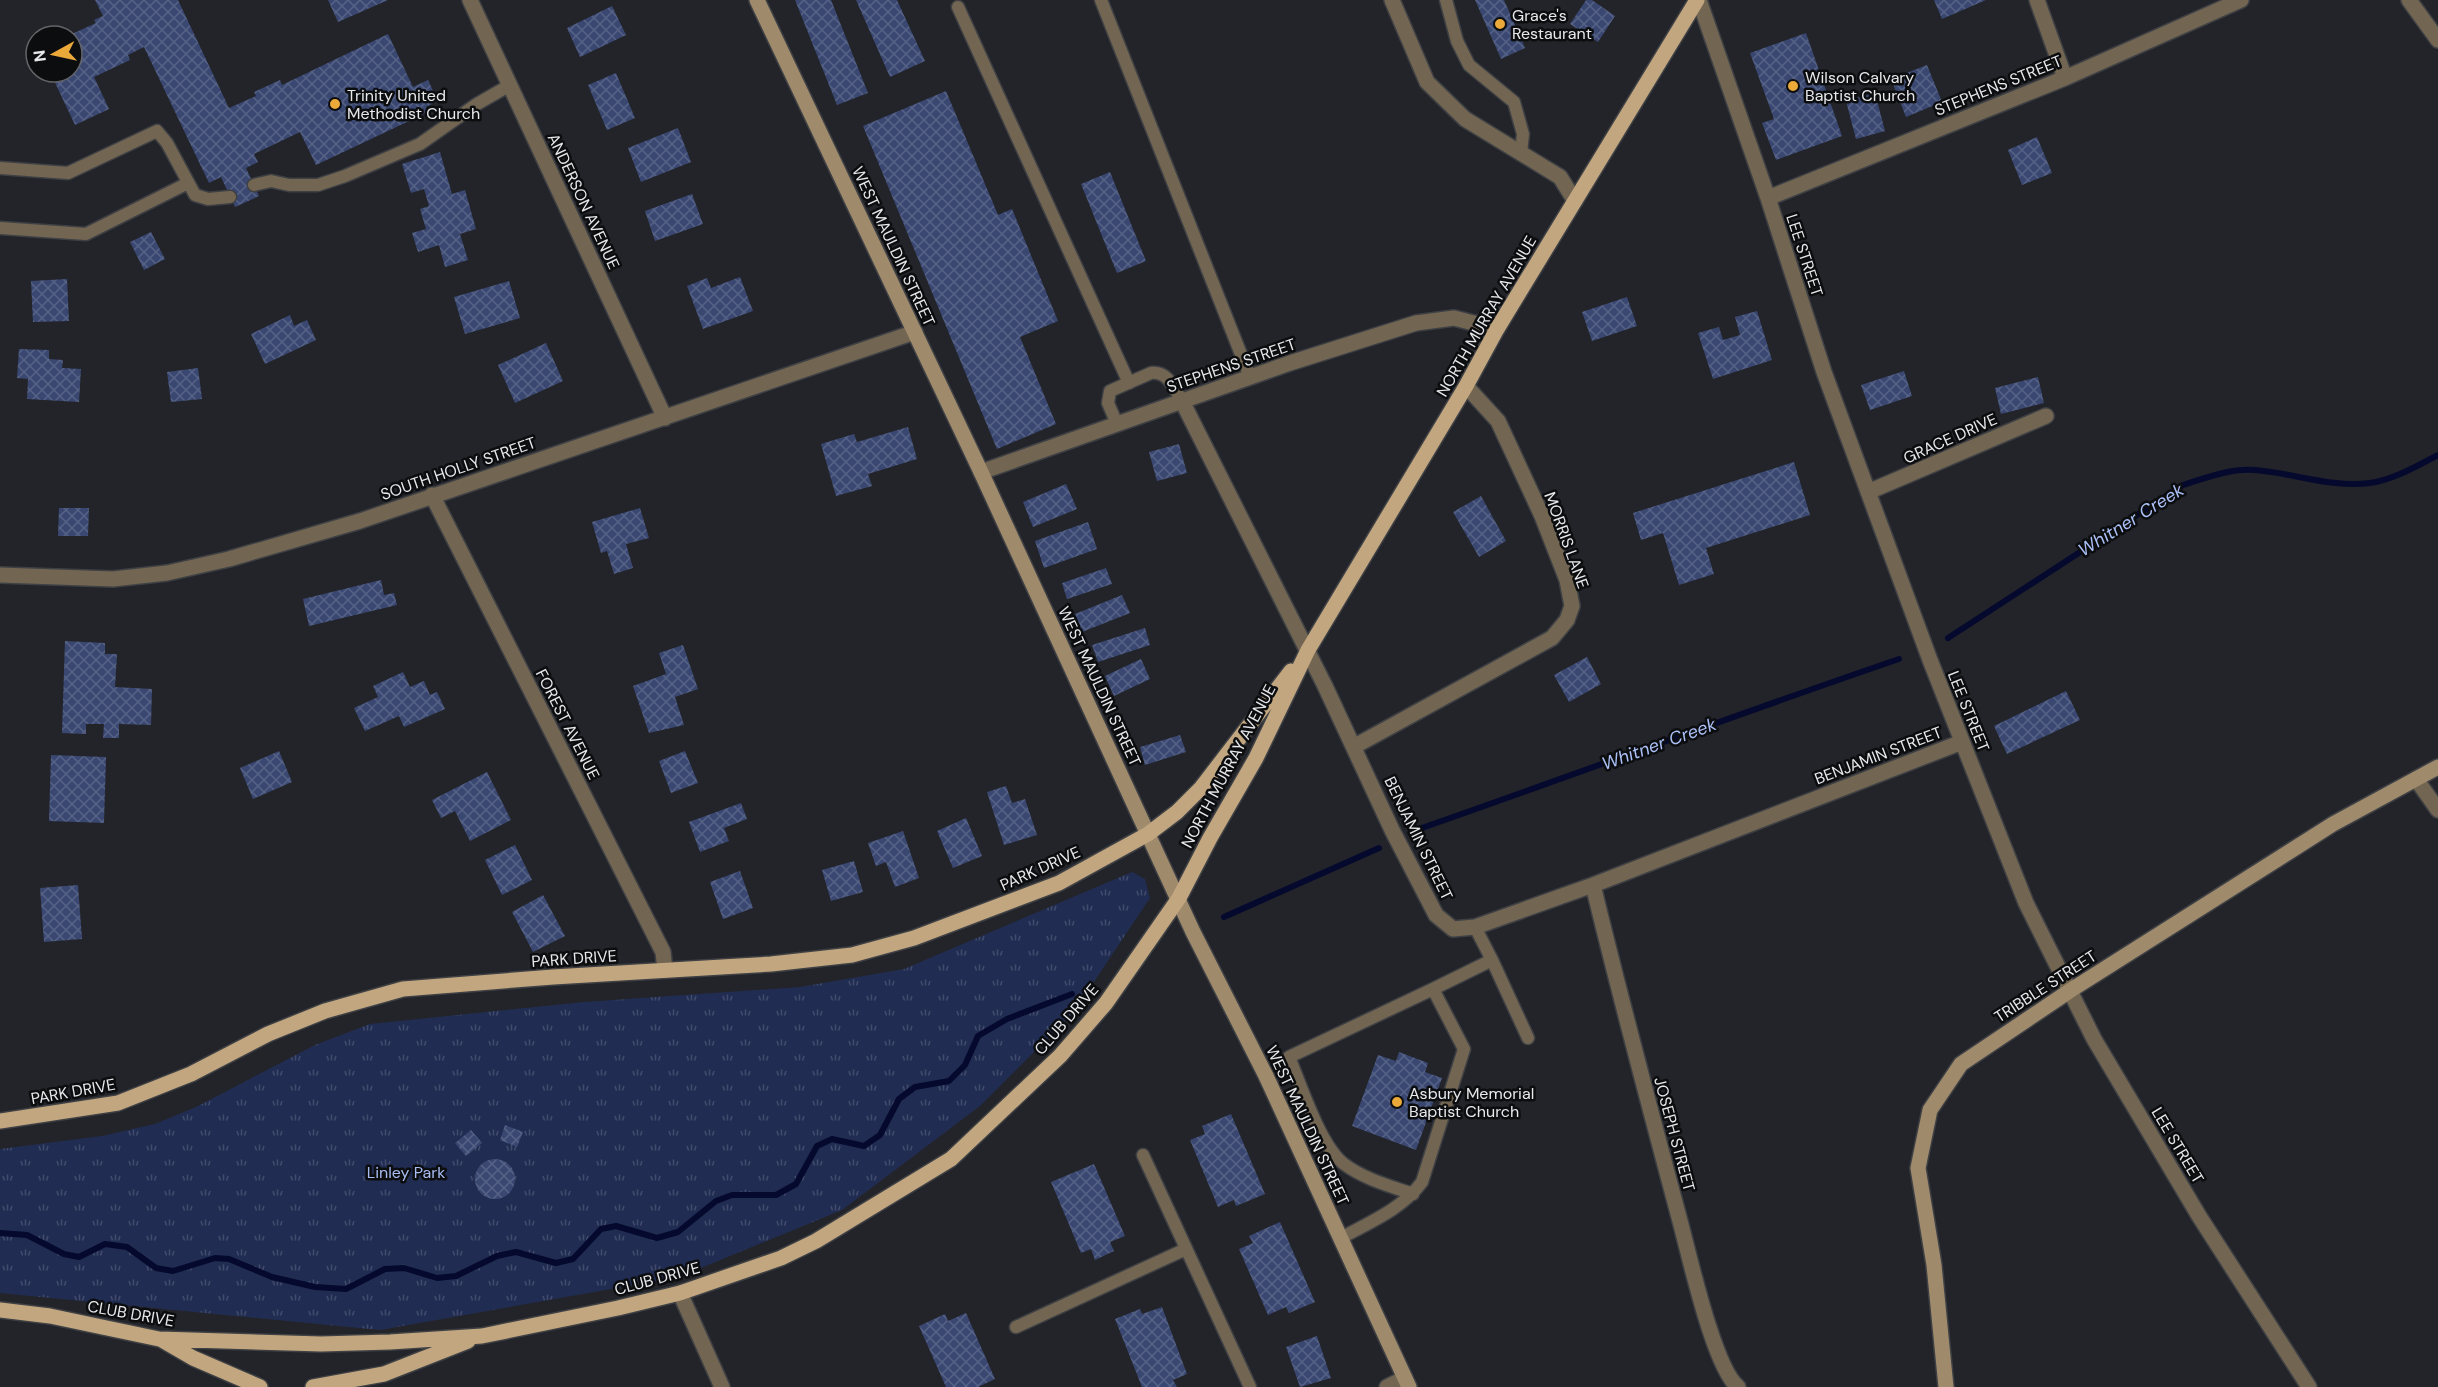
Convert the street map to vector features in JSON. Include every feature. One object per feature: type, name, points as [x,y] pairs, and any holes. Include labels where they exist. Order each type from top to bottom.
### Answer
[{"type":"main road","name":"NORTH MURRAY AVENUE","points":[[1179,898],[1256,758],[1308,650],[1466,386],[1497,329],[1698,0]]},
{"type":"main road","name":"NORTH MURRAY AVENUE","points":[[1148,834],[1177,812],[1201,788],[1308,650]]},
{"type":"main road","name":"PARK DRIVE","points":[[0,1121],[118,1103],[191,1074],[268,1034],[325,1011],[403,989],[771,964],[852,955],[914,938],[1059,883],[1148,834]]},
{"type":"main road","name":"CLUB DRIVE","points":[[7,1310],[50,1316],[159,1339],[321,1344],[482,1336],[680,1293],[781,1258],[816,1241],[951,1160],[1060,1056],[1106,1003],[1179,898]]},
{"type":"main road","points":[[0,1322],[7,1310]]},
{"type":"main road","points":[[313,1387],[384,1374],[482,1336]]},
{"type":"main road","points":[[159,1339],[193,1358],[260,1387]]},
{"type":"street","name":"ANDERSON AVENUE","points":[[470,0],[665,418]]},
{"type":"street","name":"WEST MAULDIN STREET","points":[[757,0],[981,472],[1193,932],[1266,1076],[1407,1383]]},
{"type":"street","points":[[1392,0],[1427,82],[1466,119],[1560,177],[1575,201]]},
{"type":"street","name":"LEE STREET","points":[[1698,0],[1768,198],[1824,372],[1962,742],[2026,903],[2094,1039],[2199,1216],[2309,1387]]},
{"type":"street","points":[[2037,0],[2065,78]]},
{"type":"street","name":"STEPHENS STREET","points":[[1768,198],[2065,78],[2241,0]]},
{"type":"street","points":[[2409,0],[2438,40]]},
{"type":"street","name":"STEPHENS STREET","points":[[981,472],[1250,377],[1416,323],[1454,318],[1497,329]]},
{"type":"street","name":"SOUTH HOLLY STREET","points":[[0,575],[113,579],[167,573],[229,559],[360,521],[915,332]]},
{"type":"street","name":"MORRIS LANE","points":[[1355,746],[1552,638],[1567,620],[1572,606],[1567,580],[1542,516],[1498,421],[1466,386]]},
{"type":"street","name":"BENJAMIN STREET","points":[[1182,401],[1355,746],[1392,830],[1437,915],[1454,929],[1475,927],[1593,885],[1962,742]]},
{"type":"street","name":"GRACE DRIVE","points":[[1868,492],[2046,416]]},
{"type":"street","name":"FOREST AVENUE","points":[[432,495],[663,952],[665,970]]},
{"type":"street","name":"TRIBBLE STREET","points":[[1946,1387],[1934,1265],[1918,1168],[1930,1110],[1961,1064],[2071,990],[2333,824],[2438,767]]},
{"type":"street","points":[[2416,778],[2438,810]]},
{"type":"street","name":"JOSEPH STREET","points":[[1593,885],[1624,1015],[1696,1282],[1718,1354],[1731,1382],[1738,1387]]},
{"type":"street","points":[[680,1293],[722,1387]]},
{"type":"street","points":[[1387,1387],[1407,1383]]},
{"type":"lane","points":[[1101,0],[1250,377]]},
{"type":"lane","points":[[1446,0],[1457,41],[1469,65],[1514,102],[1523,134],[1521,153]]},
{"type":"lane","points":[[958,7],[1129,383]]},
{"type":"lane","points":[[254,185],[271,181],[289,185],[318,185],[345,176],[420,144],[477,104],[510,85]]},
{"type":"lane","points":[[0,168],[68,173],[157,131],[167,143],[195,195],[208,199],[230,197]]},
{"type":"lane","points":[[0,228],[86,234],[188,183]]},
{"type":"lane","points":[[1117,424],[1107,397],[1110,391],[1150,373],[1166,376],[1182,401]]},
{"type":"lane","points":[[1475,927],[1528,1038]]},
{"type":"lane","points":[[1413,1194],[1378,1182],[1344,1164],[1326,1142],[1289,1057],[1314,1043],[1492,960]]},
{"type":"lane","points":[[1341,1238],[1392,1210],[1413,1194],[1422,1182],[1464,1049],[1433,989]]},
{"type":"lane","points":[[1143,1155],[1250,1387]]},
{"type":"lane","points":[[1016,1327],[1186,1249]]},
{"type":"green space","name":"Linley Park","points":[[1132,872],[1145,879],[1150,898],[1073,1013],[980,1106],[842,1210],[679,1277],[380,1330],[0,1293],[0,1149],[102,1136],[155,1124],[196,1107],[315,1045],[370,1024],[584,1002],[800,987],[904,969]]},
{"type":"building","name":"Trinity United Methodist Church","points":[[95,0],[178,0],[229,108],[256,96],[254,92],[280,80],[282,85],[388,34],[413,87],[428,80],[438,101],[426,107],[428,112],[316,165],[300,132],[254,154],[258,162],[246,168],[259,196],[235,207],[221,177],[209,183],[144,47],[128,55],[130,60],[94,77],[109,109],[75,125],[56,84],[84,84],[84,28],[96,23],[94,20],[103,16]]},
{"type":"building","points":[[328,0],[388,0],[338,22]]},
{"type":"building","points":[[795,0],[831,0],[868,93],[837,105]]},
{"type":"building","points":[[856,0],[897,0],[925,61],[890,77]]},
{"type":"building","name":"Grace's Restaurant","points":[[1475,0],[1504,0],[1525,48],[1501,59]]},
{"type":"building","points":[[1586,0],[1592,0],[1615,16],[1598,42],[1570,24]]},
{"type":"building","points":[[1934,0],[1986,0],[1942,19]]},
{"type":"building","points":[[612,6],[626,35],[580,57],[567,28]]},
{"type":"building","name":"Wilson Calvary Baptist Church","points":[[1806,33],[1842,136],[1776,160],[1762,123],[1774,119],[1750,53]]},
{"type":"building","points":[[1927,65],[1942,102],[1906,117],[1891,79]]},
{"type":"building","points":[[616,73],[635,118],[607,130],[588,85]]},
{"type":"building","points":[[946,91],[998,215],[1012,209],[1058,321],[1020,337],[1056,424],[997,449],[863,126]]},
{"type":"building","points":[[1875,93],[1885,131],[1856,139],[1846,101]]},
{"type":"building","points":[[678,128],[691,162],[641,182],[628,148]]},
{"type":"building","points":[[2037,137],[2052,173],[2022,185],[2008,150]]},
{"type":"building","points":[[440,152],[452,194],[465,190],[476,229],[460,234],[468,260],[445,267],[439,245],[418,252],[412,233],[426,229],[420,209],[429,206],[424,189],[411,193],[402,164]]},
{"type":"building","points":[[1110,172],[1146,261],[1117,273],[1081,184]]},
{"type":"building","points":[[692,194],[703,224],[655,241],[645,211]]},
{"type":"building","points":[[151,232],[165,259],[144,270],[130,242]]},
{"type":"building","points":[[740,277],[753,311],[703,329],[687,286],[707,278],[711,288]]},
{"type":"building","points":[[67,279],[69,321],[33,322],[31,281]]},
{"type":"building","points":[[509,281],[520,318],[465,334],[454,297]]},
{"type":"building","points":[[1627,297],[1637,326],[1592,341],[1582,312]]},
{"type":"building","points":[[1757,311],[1772,360],[1713,379],[1698,333],[1719,327],[1723,340],[1740,335],[1735,317]]},
{"type":"building","points":[[290,315],[294,326],[307,320],[316,340],[265,364],[251,334]]},
{"type":"building","points":[[546,343],[563,381],[515,403],[498,365]]},
{"type":"building","points":[[19,349],[49,350],[49,359],[63,360],[62,368],[81,369],[79,402],[27,399],[28,379],[17,378]]},
{"type":"building","points":[[198,368],[202,399],[171,402],[167,372]]},
{"type":"building","points":[[1904,371],[1912,396],[1870,410],[1861,385]]},
{"type":"building","points":[[2038,377],[2044,403],[2001,414],[1995,388]]},
{"type":"building","points":[[908,427],[917,459],[868,474],[872,486],[836,496],[821,444],[854,434],[857,442]]},
{"type":"building","points":[[1179,444],[1187,473],[1157,481],[1149,452]]},
{"type":"building","points":[[1794,462],[1810,515],[1706,548],[1714,574],[1679,585],[1663,533],[1641,540],[1633,513]]},
{"type":"building","points":[[1066,484],[1077,509],[1033,527],[1023,502]]},
{"type":"building","points":[[1481,496],[1506,541],[1479,557],[1453,512]]},
{"type":"building","points":[[59,508],[89,508],[88,536],[58,536]]},
{"type":"building","points":[[640,508],[649,538],[626,544],[633,568],[614,574],[607,551],[601,553],[592,522]]},
{"type":"building","points":[[1088,522],[1097,549],[1044,568],[1035,541]]},
{"type":"building","points":[[1106,568],[1112,584],[1067,599],[1062,583]]},
{"type":"building","points":[[381,580],[384,595],[394,593],[397,605],[309,626],[303,599]]},
{"type":"building","points":[[1122,595],[1130,613],[1082,632],[1075,614]]},
{"type":"building","points":[[1145,628],[1150,645],[1098,662],[1092,645]]},
{"type":"building","points":[[65,641],[105,643],[105,654],[117,654],[115,687],[152,689],[151,725],[119,724],[119,738],[103,738],[104,724],[86,724],[86,734],[62,733]]},
{"type":"building","points":[[683,645],[698,689],[675,697],[684,725],[649,733],[633,686],[666,674],[659,653]]},
{"type":"building","points":[[1587,657],[1601,684],[1569,702],[1554,675]]},
{"type":"building","points":[[1141,659],[1150,679],[1114,696],[1105,676]]},
{"type":"building","points":[[403,672],[410,687],[424,681],[430,695],[437,692],[445,709],[404,727],[399,716],[365,731],[354,708],[378,697],[373,686]]},
{"type":"building","points":[[2066,691],[2080,720],[2007,754],[1994,726]]},
{"type":"building","points":[[1180,735],[1186,752],[1145,765],[1140,747]]},
{"type":"building","points":[[279,751],[292,782],[253,799],[240,768]]},
{"type":"building","points":[[685,751],[698,783],[671,793],[659,761]]},
{"type":"building","points":[[51,755],[106,757],[104,823],[49,821]]},
{"type":"building","points":[[487,772],[511,820],[470,841],[455,811],[441,818],[432,800]]},
{"type":"building","points":[[1006,786],[1012,803],[1025,799],[1037,835],[1004,845],[987,792]]},
{"type":"building","points":[[741,803],[747,819],[724,828],[729,841],[700,852],[689,822]]},
{"type":"building","points":[[966,818],[982,856],[953,868],[937,831]]},
{"type":"building","points":[[903,831],[919,878],[895,887],[886,862],[876,866],[868,843]]},
{"type":"building","points":[[515,845],[532,880],[502,895],[485,860]]},
{"type":"building","points":[[854,861],[863,892],[831,901],[822,870]]},
{"type":"building","points":[[740,871],[753,908],[723,919],[710,882]]},
{"type":"building","points":[[78,885],[82,939],[44,942],[40,888]]},
{"type":"building","points":[[543,895],[565,936],[533,952],[512,912]]},
{"type":"building","name":"Asbury Memorial Baptist Church","points":[[1399,1052],[1428,1063],[1425,1072],[1442,1078],[1416,1150],[1352,1126],[1378,1055],[1396,1061]]},
{"type":"building","points":[[1231,1114],[1265,1194],[1236,1206],[1234,1200],[1218,1207],[1190,1140],[1205,1134],[1202,1126]]},
{"type":"building","points":[[505,1125],[523,1132],[517,1147],[500,1140]]},
{"type":"building","points":[[471,1130],[482,1143],[466,1156],[455,1143]]},
{"type":"building","points":[[495,1159],[503,1160],[509,1165],[514,1171],[514,1187],[509,1193],[503,1198],[495,1199],[487,1198],[481,1193],[476,1187],[475,1179],[476,1171],[481,1165],[487,1160]]},
{"type":"building","points":[[1094,1164],[1125,1236],[1110,1242],[1114,1251],[1095,1260],[1091,1249],[1081,1253],[1051,1182]]},
{"type":"building","points":[[1280,1222],[1315,1302],[1289,1313],[1286,1307],[1268,1315],[1239,1249],[1253,1243],[1249,1236]]},
{"type":"building","points":[[1162,1307],[1187,1374],[1173,1380],[1177,1387],[1142,1387],[1115,1319],[1140,1309],[1142,1314]]},
{"type":"building","points":[[966,1313],[995,1379],[978,1387],[946,1387],[919,1326],[945,1314],[948,1321]]},
{"type":"building","points":[[1317,1336],[1331,1378],[1300,1387],[1286,1347]]},
{"type":"waterway","name":"Whitner Creek","points":[[1948,638],[2183,485],[2218,474],[2246,470],[2341,484],[2370,483],[2396,476],[2438,455]]},
{"type":"waterway","name":"Whitner Creek","points":[[1419,829],[1899,659]]},
{"type":"waterway","name":"Whitner Creek","points":[[1224,917],[1379,848]]},
{"type":"waterway","name":"Whitner Creek","points":[[0,1233],[27,1235],[64,1254],[79,1257],[105,1244],[127,1247],[156,1268],[173,1271],[215,1258],[229,1259],[272,1277],[315,1287],[346,1289],[385,1269],[404,1268],[437,1278],[456,1276],[497,1256],[516,1252],[556,1263],[573,1259],[601,1229],[616,1226],[657,1238],[678,1232],[716,1201],[732,1195],[776,1195],[796,1184],[817,1146],[832,1139],[864,1146],[880,1135],[899,1099],[915,1087],[949,1081],[965,1065],[978,1036],[1007,1019],[1072,994]]},
{"type":"place","name":"Grace's Restaurant","points":[[1500,24]]},
{"type":"place","name":"Wilson Calvary Baptist Church","points":[[1793,86]]},
{"type":"place","name":"Trinity United Methodist Church","points":[[335,104]]},
{"type":"place","name":"Asbury Memorial Baptist Church","points":[[1397,1102]]}]
